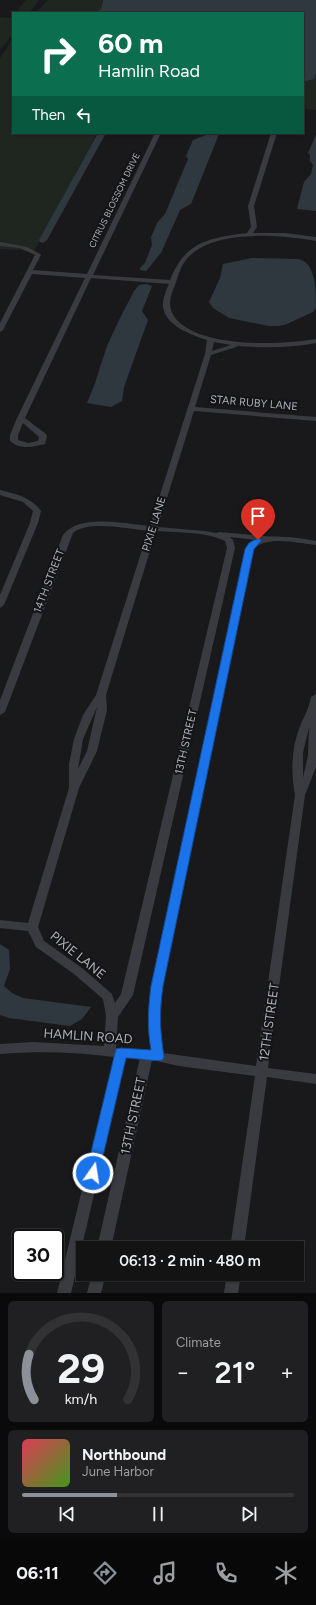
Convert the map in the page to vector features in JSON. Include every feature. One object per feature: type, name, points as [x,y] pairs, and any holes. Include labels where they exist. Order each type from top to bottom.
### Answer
[{"type":"street","name":"CITRUS BLOSSOM DRIVE","points":[[21,418],[158,134]]},
{"type":"street","points":[[249,235],[254,227],[251,206],[274,134]]},
{"type":"street","points":[[254,224],[275,234]]},
{"type":"street","points":[[316,237],[275,234],[249,235],[220,240],[194,250],[185,257],[173,282],[166,302],[169,314],[176,322],[186,330],[211,339],[242,345],[288,346],[316,341]]},
{"type":"street","points":[[0,244],[32,249],[38,255],[0,330]]},
{"type":"street","points":[[30,272],[173,282]]},
{"type":"street","name":"PIXIE LANE","points":[[74,788],[73,771],[80,737],[91,709],[101,695],[208,354],[211,339]]},
{"type":"street","points":[[208,354],[242,345]]},
{"type":"street","name":"STAR RUBY LANE","points":[[190,409],[316,419]]},
{"type":"street","points":[[0,492],[28,502],[33,505],[37,511],[34,523],[0,605]]},
{"type":"street","name":"14TH STREET","points":[[0,712],[69,531],[78,526],[91,524],[153,529]]},
{"type":"street","name":"13TH STREET","points":[[112,1016],[127,995],[231,548],[229,540],[223,536],[153,529]]},
{"type":"street","points":[[212,534],[237,534],[268,539],[316,543]]},
{"type":"street","name":"13TH STREET","points":[[106,1241],[153,1055],[153,1011],[159,978],[250,549],[255,542],[268,539]]},
{"type":"street","name":"PIXIE LANE","points":[[101,695],[102,710],[92,751],[74,788],[32,927],[40,944],[78,971],[108,997],[112,1016],[115,1052]]},
{"type":"street","name":"12TH STREET","points":[[300,795],[308,779],[313,760],[315,735],[313,713],[316,697]]},
{"type":"street","name":"12TH STREET","points":[[238,1241],[300,795],[297,778],[297,760],[304,727],[313,713]]},
{"type":"street","points":[[0,924],[32,927]]},
{"type":"street","name":"HAMLIN ROAD","points":[[0,1049],[52,1047],[153,1055],[180,1061],[316,1079]]},
{"type":"street","points":[[64,1293],[115,1052]]},
{"type":"street","points":[[94,1293],[97,1281]]},
{"type":"street","points":[[231,1293],[233,1281]]},
{"type":"shaded area","points":[[26,0],[39,0],[30,12],[16,12]]},
{"type":"shaded area","points":[[48,0],[102,0],[101,9],[96,12],[37,12]]},
{"type":"shaded area","points":[[103,0],[316,0],[316,73],[314,79],[304,82],[304,12],[96,12],[101,9]]},
{"type":"shaded area","points":[[12,16],[12,35],[0,50],[0,17],[11,18]]},
{"type":"shaded area","points":[[12,40],[12,134],[96,134],[34,251],[0,249],[0,58]]},
{"type":"shaded area","points":[[316,73],[316,110],[304,109],[304,82],[314,79]]},
{"type":"shaded area","points":[[208,134],[219,134],[191,204],[180,210],[161,253],[146,271],[140,270],[145,263],[152,245],[151,237],[157,223],[165,214],[188,159],[186,156],[193,140]]},
{"type":"shaded area","points":[[316,135],[316,211],[297,209],[304,182],[311,174],[313,165],[310,161],[310,155],[308,153]]},
{"type":"shaded area","points":[[252,258],[298,259],[304,261],[312,271],[314,278],[316,308],[313,312],[287,324],[269,326],[229,318],[213,308],[209,302],[220,278],[223,264]]},
{"type":"shaded area","points":[[146,284],[152,286],[142,311],[148,320],[124,387],[122,401],[111,407],[87,403],[107,346],[118,322],[134,291],[139,285]]},
{"type":"shaded area","points":[[0,944],[9,950],[10,969],[4,986],[12,993],[23,998],[91,1007],[82,1019],[70,1026],[9,1018],[0,1015]]},
{"type":"waterway","points":[[43,240],[101,134]]},
{"type":"route","points":[[93,1173],[121,1053],[147,1054],[158,1057],[154,1033],[153,1011],[157,986],[250,549],[252,544],[258,540]]}]
